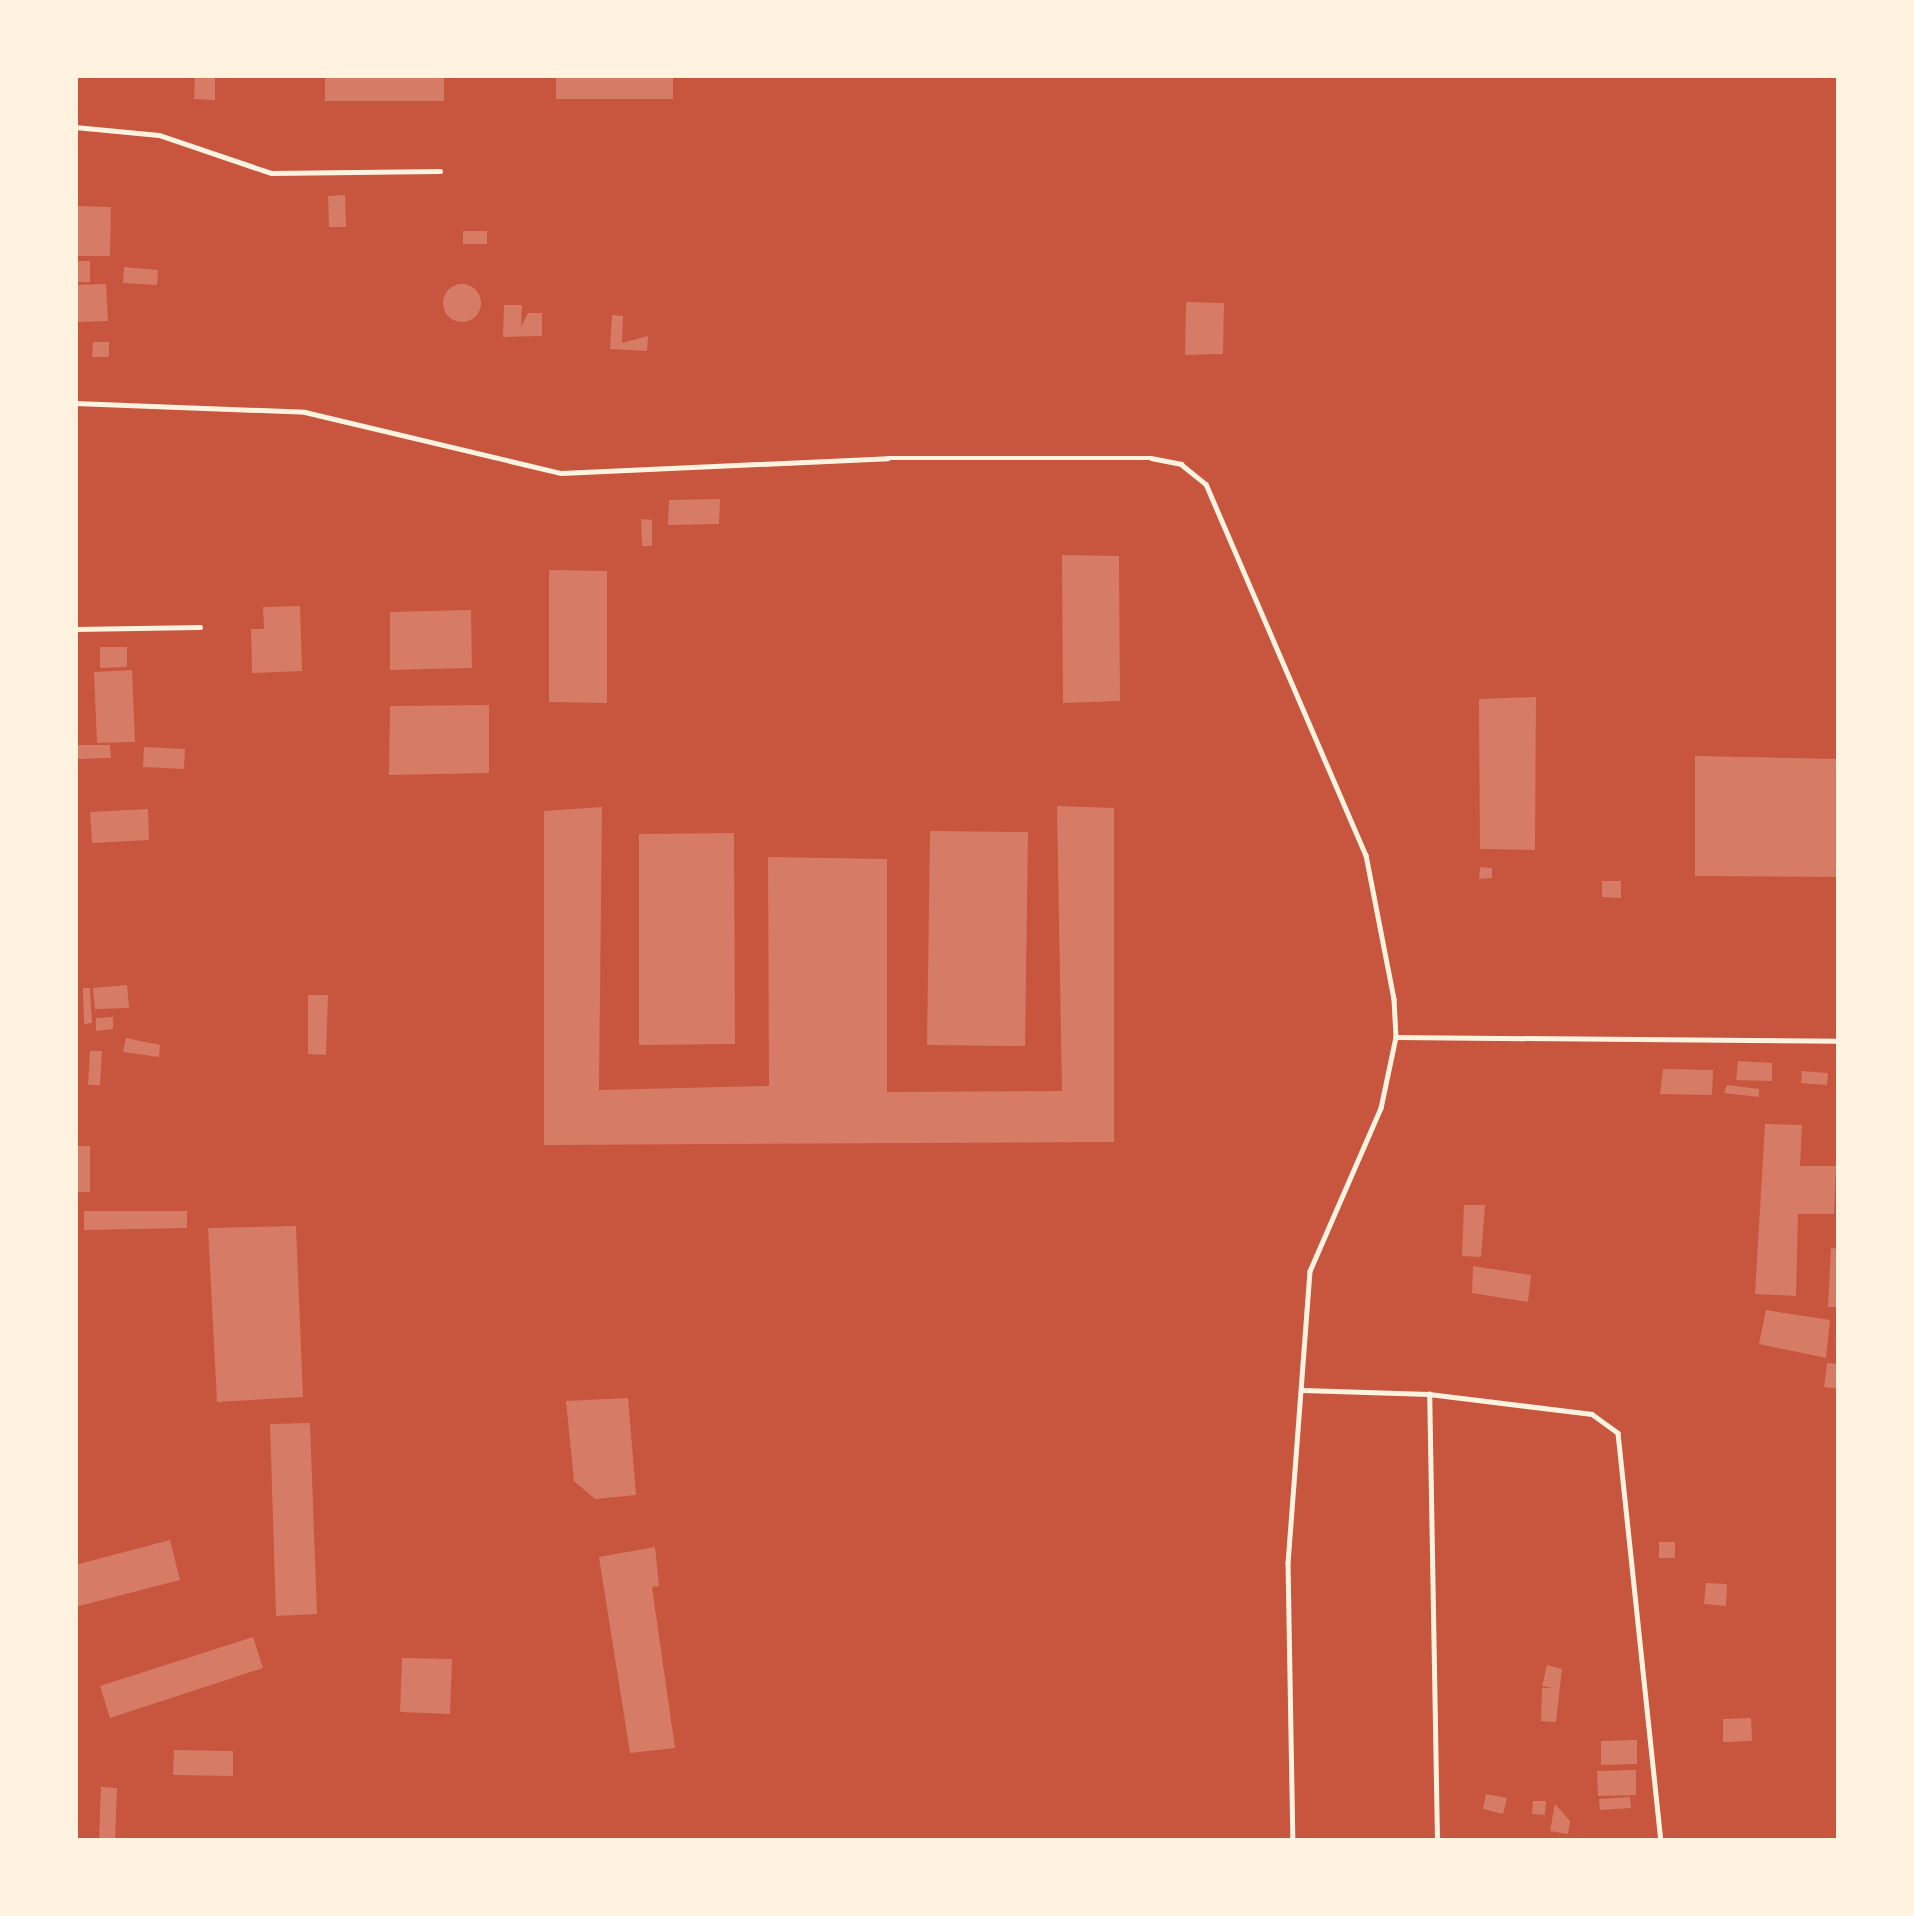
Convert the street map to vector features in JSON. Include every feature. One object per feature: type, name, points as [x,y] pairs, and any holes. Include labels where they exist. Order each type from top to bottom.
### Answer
[{"type":"lane","points":[[75,127],[159,135],[271,173],[440,171]]},
{"type":"lane","points":[[75,403],[305,412],[561,473],[888,458],[1181,464],[1224,513],[1366,855],[1388,944],[1396,1037],[1369,1140],[1310,1270],[1288,1562],[1293,1841]]},
{"type":"lane","points":[[75,629],[200,627]]},
{"type":"lane","points":[[1396,1037],[1839,1041]]},
{"type":"lane","points":[[1302,1390],[1429,1394],[1592,1414],[1618,1433],[1661,1841]]},
{"type":"lane","points":[[1429,1394],[1437,1841]]},
{"type":"building","points":[[195,75],[215,75],[215,100],[194,99]]},
{"type":"building","points":[[325,75],[444,75],[444,101],[325,101]]},
{"type":"building","points":[[556,75],[673,75],[673,99],[556,99]]},
{"type":"building","points":[[345,195],[346,227],[329,227],[328,196]]},
{"type":"building","points":[[75,206],[111,207],[110,256],[75,256]]},
{"type":"building","points":[[463,231],[487,231],[487,244],[463,244]]},
{"type":"building","points":[[75,261],[90,261],[90,282],[75,282]]},
{"type":"building","points":[[124,267],[158,270],[157,285],[123,283]]},
{"type":"building","points":[[106,284],[108,321],[75,322],[75,285]]},
{"type":"building","points":[[462,284],[475,290],[481,303],[475,316],[462,322],[449,316],[443,303],[449,290]]},
{"type":"building","points":[[1186,302],[1224,303],[1223,354],[1185,355]]},
{"type":"building","points":[[504,305],[522,305],[521,327],[528,313],[542,313],[542,336],[503,337]]},
{"type":"building","points":[[612,315],[623,316],[622,343],[648,336],[647,351],[610,349]]},
{"type":"building","points":[[93,342],[109,342],[109,357],[92,357]]},
{"type":"building","points":[[720,499],[719,524],[668,525],[669,500]]},
{"type":"building","points":[[641,519],[652,520],[652,546],[642,546]]},
{"type":"building","points":[[1062,555],[1119,556],[1120,701],[1063,703]]},
{"type":"building","points":[[549,570],[607,571],[607,703],[549,702]]},
{"type":"building","points":[[300,606],[302,671],[252,673],[251,629],[264,629],[263,607]]},
{"type":"building","points":[[471,610],[472,668],[390,670],[390,612]]},
{"type":"building","points":[[100,647],[127,647],[127,667],[100,668]]},
{"type":"building","points":[[132,670],[135,742],[97,743],[94,672]]},
{"type":"building","points":[[1536,697],[1535,850],[1480,849],[1479,699]]},
{"type":"building","points":[[489,705],[489,773],[389,775],[390,706]]},
{"type":"building","points":[[75,745],[110,745],[111,758],[75,759]]},
{"type":"building","points":[[144,747],[185,749],[184,769],[143,767]]},
{"type":"building","points":[[1695,756],[1839,759],[1839,877],[1695,876]]},
{"type":"building","points":[[1057,806],[1114,808],[1114,1142],[544,1145],[544,811],[602,807],[599,1090],[769,1086],[768,857],[887,859],[887,1092],[1062,1091]]},
{"type":"building","points":[[148,809],[149,840],[92,843],[90,812]]},
{"type":"building","points":[[930,831],[1028,832],[1025,1046],[927,1045]]},
{"type":"building","points":[[734,833],[735,1044],[639,1045],[639,834]]},
{"type":"building","points":[[1480,867],[1492,868],[1492,878],[1479,879]]},
{"type":"building","points":[[1602,881],[1621,881],[1621,898],[1602,897]]},
{"type":"building","points":[[127,985],[129,1008],[95,1009],[93,988]]},
{"type":"building","points":[[83,988],[90,988],[92,1023],[84,1024]]},
{"type":"building","points":[[308,995],[328,995],[326,1055],[308,1054]]},
{"type":"building","points":[[113,1017],[113,1029],[96,1031],[96,1018]]},
{"type":"building","points":[[126,1038],[160,1045],[159,1057],[123,1052]]},
{"type":"building","points":[[90,1051],[102,1051],[100,1085],[88,1085]]},
{"type":"building","points":[[1738,1061],[1772,1063],[1772,1081],[1736,1080]]},
{"type":"building","points":[[1663,1069],[1713,1070],[1712,1095],[1660,1094]]},
{"type":"building","points":[[1802,1071],[1828,1073],[1827,1085],[1801,1083]]},
{"type":"building","points":[[1727,1085],[1759,1089],[1759,1097],[1724,1093]]},
{"type":"building","points":[[1765,1124],[1802,1125],[1800,1166],[1836,1166],[1834,1214],[1798,1214],[1796,1296],[1755,1294]]},
{"type":"building","points":[[75,1146],[90,1146],[90,1192],[75,1192]]},
{"type":"building","points":[[1464,1205],[1485,1205],[1481,1257],[1462,1256]]},
{"type":"building","points":[[84,1211],[187,1211],[187,1228],[84,1230]]},
{"type":"building","points":[[296,1226],[303,1397],[217,1402],[208,1228]]},
{"type":"building","points":[[1831,1248],[1839,1249],[1839,1307],[1828,1307]]},
{"type":"building","points":[[1473,1266],[1531,1275],[1528,1302],[1472,1293]]},
{"type":"building","points":[[1766,1310],[1830,1320],[1826,1358],[1759,1344]]},
{"type":"building","points":[[1827,1363],[1839,1364],[1839,1389],[1824,1387]]},
{"type":"building","points":[[628,1398],[636,1495],[595,1499],[574,1481],[566,1401]]},
{"type":"building","points":[[310,1423],[317,1614],[276,1616],[270,1424]]},
{"type":"building","points":[[170,1540],[180,1580],[75,1607],[75,1565]]},
{"type":"building","points":[[1659,1542],[1675,1542],[1675,1558],[1659,1558]]},
{"type":"building","points":[[655,1547],[659,1586],[652,1587],[675,1748],[630,1753],[599,1557]]},
{"type":"building","points":[[1706,1583],[1727,1584],[1726,1606],[1704,1604]]},
{"type":"building","points":[[253,1637],[263,1668],[110,1718],[100,1686]]},
{"type":"building","points":[[402,1658],[452,1659],[450,1714],[400,1712]]},
{"type":"building","points":[[1547,1665],[1562,1669],[1556,1722],[1541,1721],[1542,1688],[1553,1688],[1542,1686]]},
{"type":"building","points":[[1751,1718],[1752,1741],[1723,1742],[1723,1719]]},
{"type":"building","points":[[1637,1740],[1637,1764],[1601,1765],[1601,1741]]},
{"type":"building","points":[[174,1750],[233,1751],[233,1776],[173,1775]]},
{"type":"building","points":[[1636,1770],[1636,1795],[1598,1796],[1597,1771]]},
{"type":"building","points":[[101,1787],[117,1788],[115,1841],[99,1841]]},
{"type":"building","points":[[1486,1794],[1507,1798],[1503,1814],[1483,1809]]},
{"type":"building","points":[[1630,1797],[1631,1808],[1600,1810],[1599,1799]]},
{"type":"building","points":[[1533,1801],[1546,1801],[1545,1815],[1532,1814]]},
{"type":"building","points":[[1555,1804],[1570,1821],[1568,1834],[1550,1831]]}]
